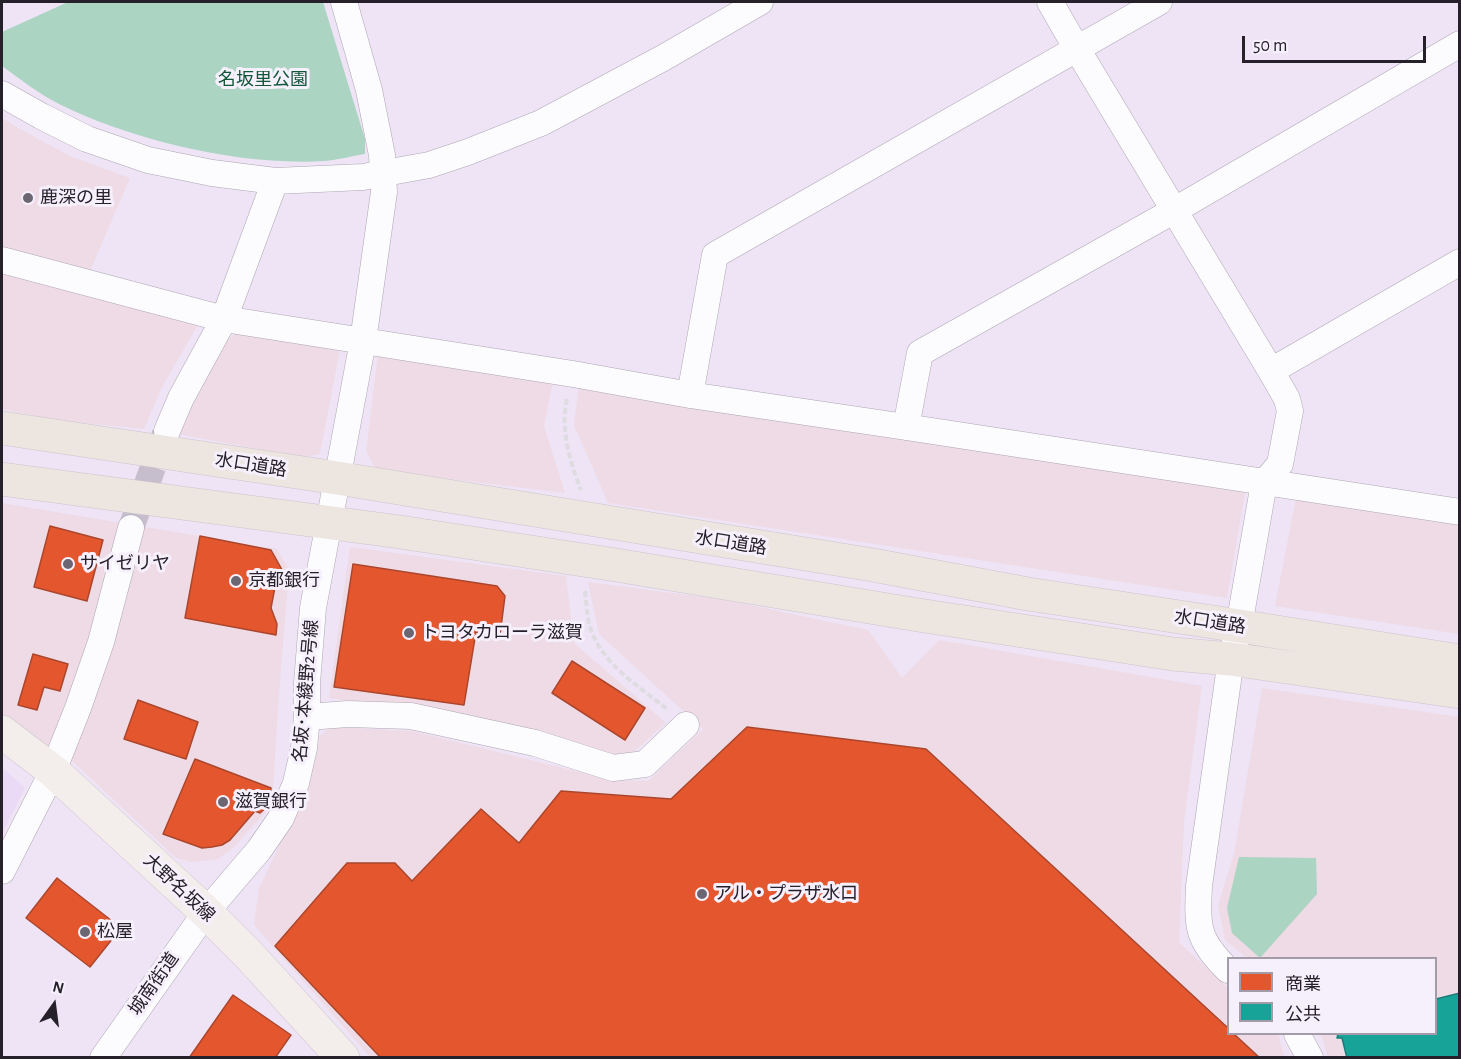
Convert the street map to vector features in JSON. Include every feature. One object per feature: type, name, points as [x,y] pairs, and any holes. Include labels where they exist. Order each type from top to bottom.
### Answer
[{"type":"highway","name":"水口道路","points":[[2,428],[338,478],[873,565],[1028,594],[1460,661]]},
{"type":"highway","name":"水口道路","points":[[2,479],[400,532],[1173,654],[1231,659],[1460,692]]},
{"type":"main road","name":"大野名坂線","points":[[2,732],[53,771],[206,912],[248,954],[343,1058]]},
{"type":"street","name":"名坂･本綾野2号線","points":[[206,912],[260,850],[281,818],[296,783],[304,748],[313,608],[363,341],[384,192],[384,172],[369,90],[345,2]]},
{"type":"street","points":[[2,94],[87,139],[148,160],[212,173],[275,181],[363,177],[429,165],[541,123],[663,58],[760,2]]},
{"type":"street","points":[[1050,2],[1272,371],[1287,399],[1290,411],[1280,464],[1264,483],[1231,659],[1199,886],[1200,931],[1206,945],[1227,969]]},
{"type":"street","points":[[690,395],[715,255],[1159,2]]},
{"type":"street","points":[[906,427],[920,353],[1175,210],[1460,44]]},
{"type":"street","points":[[167,431],[181,398],[224,319],[275,181]]},
{"type":"street","points":[[2,260],[224,319],[573,374],[690,395],[1460,512]]},
{"type":"street","points":[[1272,371],[1460,262]]},
{"type":"street","points":[[2,871],[53,771],[78,708],[101,642],[131,528]]},
{"type":"street","points":[[307,717],[348,714],[411,717],[535,743],[613,768],[645,764],[686,725]]},
{"type":"street","name":"城南街道","points":[[103,1058],[206,912]]},
{"type":"street","points":[[1298,1035],[1310,1058]]},
{"type":"path","points":[[573,374],[565,405],[566,436],[572,467],[585,499]]},
{"type":"path","points":[[585,591],[589,621],[603,653],[612,664],[686,725]]},
{"type":"shaded area","points":[[2,118],[72,157],[130,178],[89,273],[2,250]]},
{"type":"shaded area","points":[[2,274],[198,325],[162,387],[144,429],[47,419],[2,409]]},
{"type":"shaded area","points":[[238,333],[340,349],[320,454],[303,457],[177,434],[225,340]]},
{"type":"shaded area","points":[[378,354],[553,381],[544,426],[565,493],[376,470],[366,451]]},
{"type":"shaded area","points":[[579,384],[1245,492],[1227,598],[608,503],[574,425]]},
{"type":"shaded area","points":[[1296,498],[1459,523],[1459,634],[1275,606]]},
{"type":"shaded area","points":[[2,503],[277,549],[289,570],[272,805],[234,847],[218,859],[192,862],[176,858],[70,759],[39,746],[2,718]]},
{"type":"shaded area","points":[[350,547],[566,576],[574,643],[666,723],[629,756],[615,759],[398,708],[329,698]]},
{"type":"shaded area","name":"アル・プラザ水口","points":[[588,582],[726,600],[868,630],[902,678],[939,640],[1202,686],[1184,822],[1179,942],[1227,987],[1227,1035],[1278,1035],[1284,1057],[370,1057],[254,925],[259,888],[295,813],[317,752],[320,736],[330,727],[412,731],[612,780],[648,781],[703,729],[599,634]]},
{"type":"shaded area","points":[[1262,688],[1459,717],[1459,1057],[1328,1057],[1321,1035],[1437,1035],[1437,957],[1246,957],[1225,940],[1218,905],[1234,854]]},
{"type":"shaded area","points":[[2,767],[25,788],[2,833]]},
{"type":"green space","name":"名坂里公園","points":[[68,2],[323,2],[365,139],[365,154],[329,160],[292,162],[223,155],[154,140],[88,117],[59,104],[2,66],[2,32]]},
{"type":"green space","points":[[1239,857],[1316,858],[1317,894],[1261,957],[1232,933],[1227,908]]},
{"type":"building: 商業","name":"サイゼリヤ","points":[[50,526],[103,540],[87,601],[34,587]]},
{"type":"building: 商業","name":"京都銀行","points":[[200,536],[271,550],[285,575],[275,587],[271,608],[277,624],[276,635],[185,618]]},
{"type":"building: 商業","name":"トヨタカローラ滋賀","points":[[353,564],[497,586],[505,596],[500,635],[476,632],[464,705],[334,687]]},
{"type":"building: 商業","points":[[33,654],[68,664],[60,691],[44,687],[37,710],[18,705]]},
{"type":"building: 商業","points":[[572,661],[645,708],[625,740],[552,693]]},
{"type":"building: 商業","points":[[138,700],[198,722],[186,759],[124,739]]},
{"type":"building: 商業","name":"アル・プラザ水口","points":[[747,727],[926,749],[1227,1027],[1227,1035],[1235,1035],[1260,1058],[381,1058],[275,946],[347,863],[395,863],[412,881],[481,809],[519,843],[561,791],[671,799]]},
{"type":"building: 商業","name":"滋賀銀行","points":[[195,759],[271,788],[267,807],[260,813],[255,811],[230,840],[222,845],[202,848],[163,834]]},
{"type":"building: 商業","points":[[57,878],[121,928],[90,967],[26,918]]},
{"type":"building: 商業","points":[[233,995],[291,1035],[275,1058],[189,1058]]},
{"type":"building: 公共","points":[[1460,993],[1460,1058],[1347,1058],[1342,1038],[1337,1038],[1338,1035],[1437,1035],[1437,999]]},
{"type":"tunnel","points":[[131,528],[165,434]]},
{"type":"place","name":"鹿深の里","points":[[28,198]]},
{"type":"place","name":"サイゼリヤ","points":[[68,564]]},
{"type":"place","name":"京都銀行","points":[[236,581]]},
{"type":"place","name":"トヨタカローラ滋賀","points":[[409,633]]},
{"type":"place","name":"滋賀銀行","points":[[223,802]]},
{"type":"place","name":"アル・プラザ水口","points":[[702,894]]},
{"type":"place","name":"松屋","points":[[85,932]]}]
